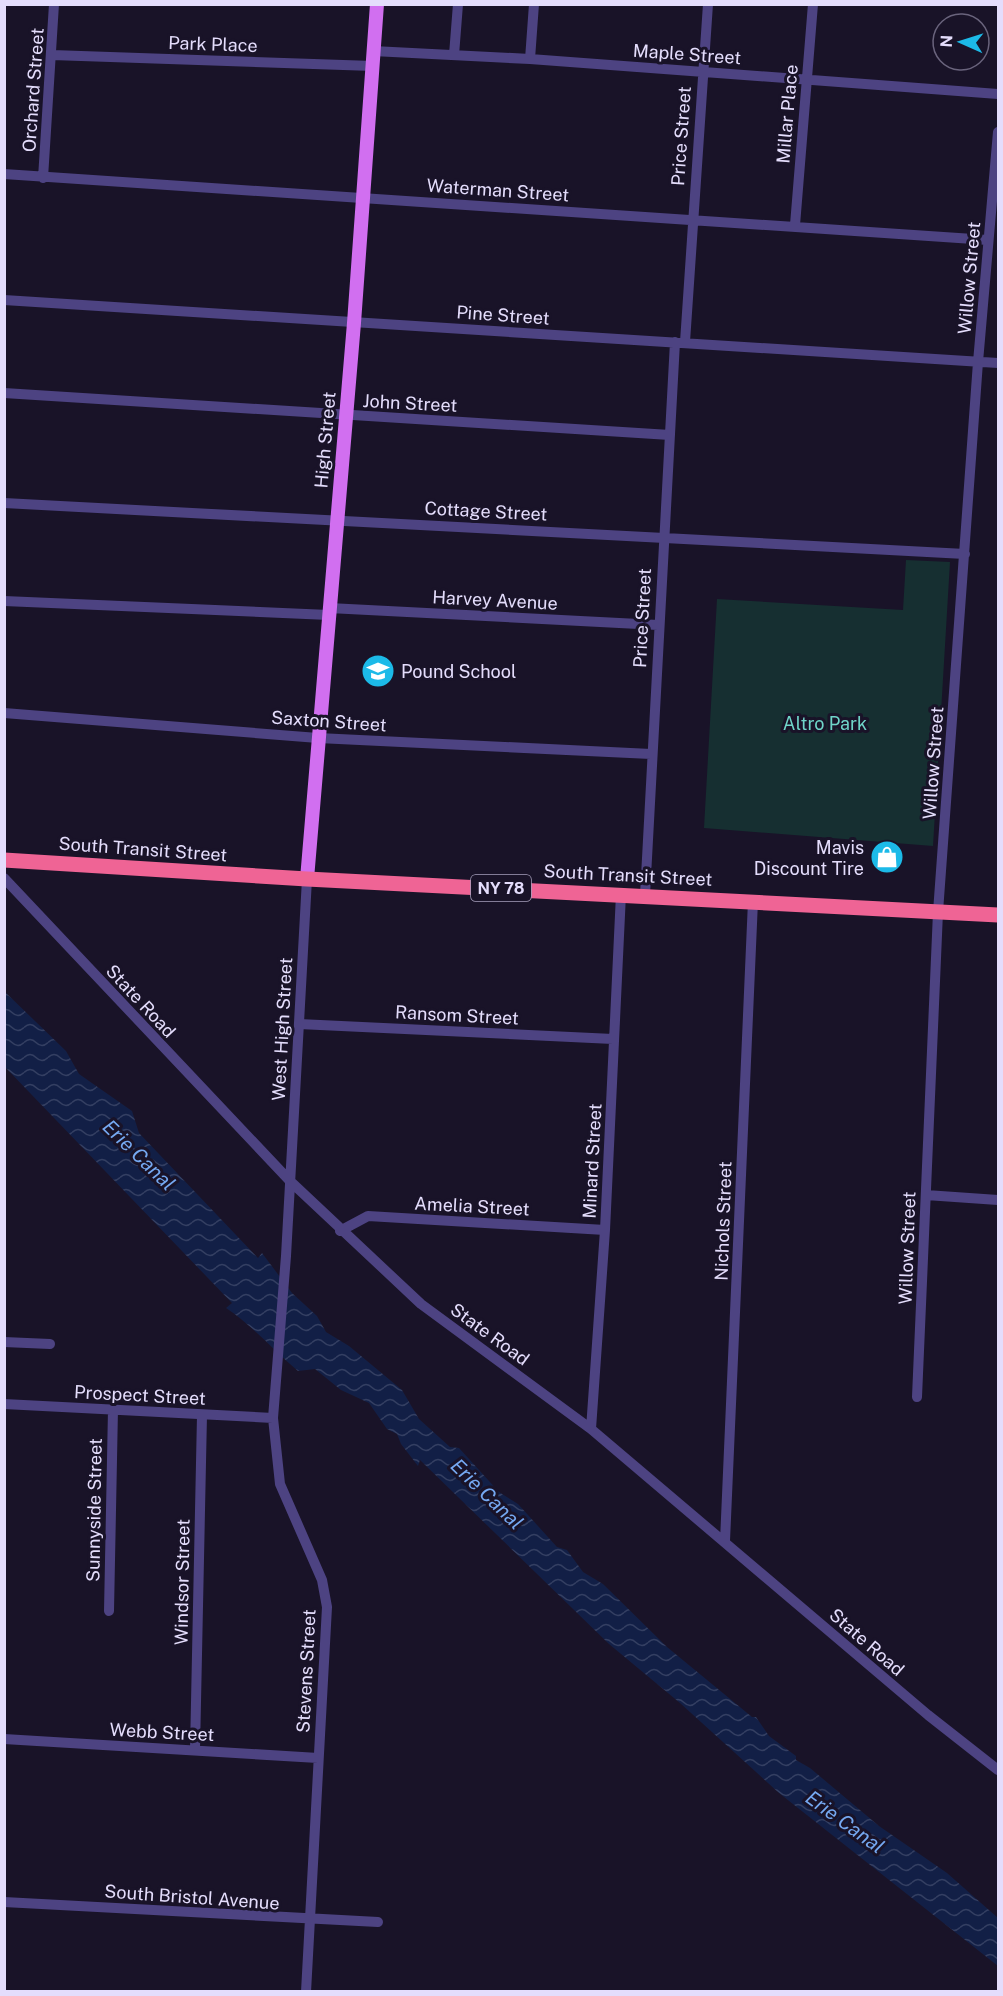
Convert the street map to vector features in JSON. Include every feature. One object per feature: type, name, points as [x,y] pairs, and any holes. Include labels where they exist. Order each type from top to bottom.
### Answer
[{"type":"highway","name":"South Transit Street","points":[[4,860],[307,879],[999,915]]},
{"type":"main road","name":"High Street","points":[[307,879],[344,415],[354,322],[377,4]]},
{"type":"street","name":"Orchard Street","points":[[43,177],[54,4]]},
{"type":"street","points":[[454,55],[458,4]]},
{"type":"street","points":[[530,59],[534,4]]},
{"type":"street","name":"Price Street","points":[[645,895],[670,435],[693,219],[708,4]]},
{"type":"street","name":"Millar Place","points":[[795,225],[813,4]]},
{"type":"street","name":"Maple Street","points":[[373,51],[530,59],[999,94]]},
{"type":"street","name":"Park Place","points":[[52,55],[373,66]]},
{"type":"street","name":"Willow Street","points":[[917,1396],[938,912],[978,362],[999,132]]},
{"type":"street","name":"Waterman Street","points":[[4,174],[362,199],[795,225],[988,240]]},
{"type":"street","name":"Pine Street","points":[[4,300],[999,363]]},
{"type":"street","name":"John Street","points":[[4,393],[670,435]]},
{"type":"street","name":"Cottage Street","points":[[4,503],[965,554]]},
{"type":"street","name":"Harvey Avenue","points":[[4,601],[658,625]]},
{"type":"street","name":"Saxton Street","points":[[4,713],[318,738],[651,754]]},
{"type":"street","name":"State Road","points":[[4,879],[290,1181],[340,1231],[421,1304],[591,1429],[928,1715],[999,1770]]},
{"type":"street","name":"West High Street","points":[[290,1181],[307,879]]},
{"type":"street","name":"Minard Street","points":[[591,1429],[605,1230],[621,894]]},
{"type":"street","name":"Nichols Street","points":[[725,1541],[753,901]]},
{"type":"street","name":"Ransom Street","points":[[298,1024],[613,1039]]},
{"type":"street","name":"Stevens Street","points":[[290,1181],[273,1418],[280,1484],[322,1580],[327,1607],[306,1992]]},
{"type":"street","points":[[926,1195],[999,1200]]},
{"type":"street","name":"Amelia Street","points":[[340,1231],[368,1216],[605,1230]]},
{"type":"street","points":[[4,1342],[50,1344]]},
{"type":"street","name":"Prospect Street","points":[[4,1404],[273,1418]]},
{"type":"street","name":"Sunnyside Street","points":[[109,1611],[113,1409]]},
{"type":"street","name":"Windsor Street","points":[[195,1750],[202,1415]]},
{"type":"street","name":"Webb Street","points":[[4,1739],[318,1758]]},
{"type":"street","name":"South Bristol Avenue","points":[[4,1902],[309,1921],[378,1923]]},
{"type":"green space","name":"Altro Park","points":[[906,560],[950,562],[933,846],[704,828],[717,599],[903,610]]},
{"type":"water","name":"Erie Canal","points":[[4,991],[66,1051],[79,1074],[132,1111],[139,1133],[258,1258],[262,1253],[292,1293],[317,1316],[326,1332],[349,1346],[402,1390],[419,1419],[450,1447],[459,1448],[499,1492],[518,1504],[557,1547],[567,1550],[583,1572],[603,1584],[667,1647],[752,1717],[756,1717],[769,1736],[796,1756],[796,1760],[810,1768],[879,1826],[947,1873],[998,1918],[998,1966],[779,1793],[680,1703],[609,1644],[420,1460],[418,1466],[401,1444],[397,1434],[387,1429],[369,1403],[341,1390],[315,1369],[298,1371],[245,1322],[226,1308],[232,1303],[5,1067]]},
{"type":"place","name":"Pound School","points":[[378,671]]},
{"type":"place","name":"Mavis Discount Tire","points":[[887,857]]}]
